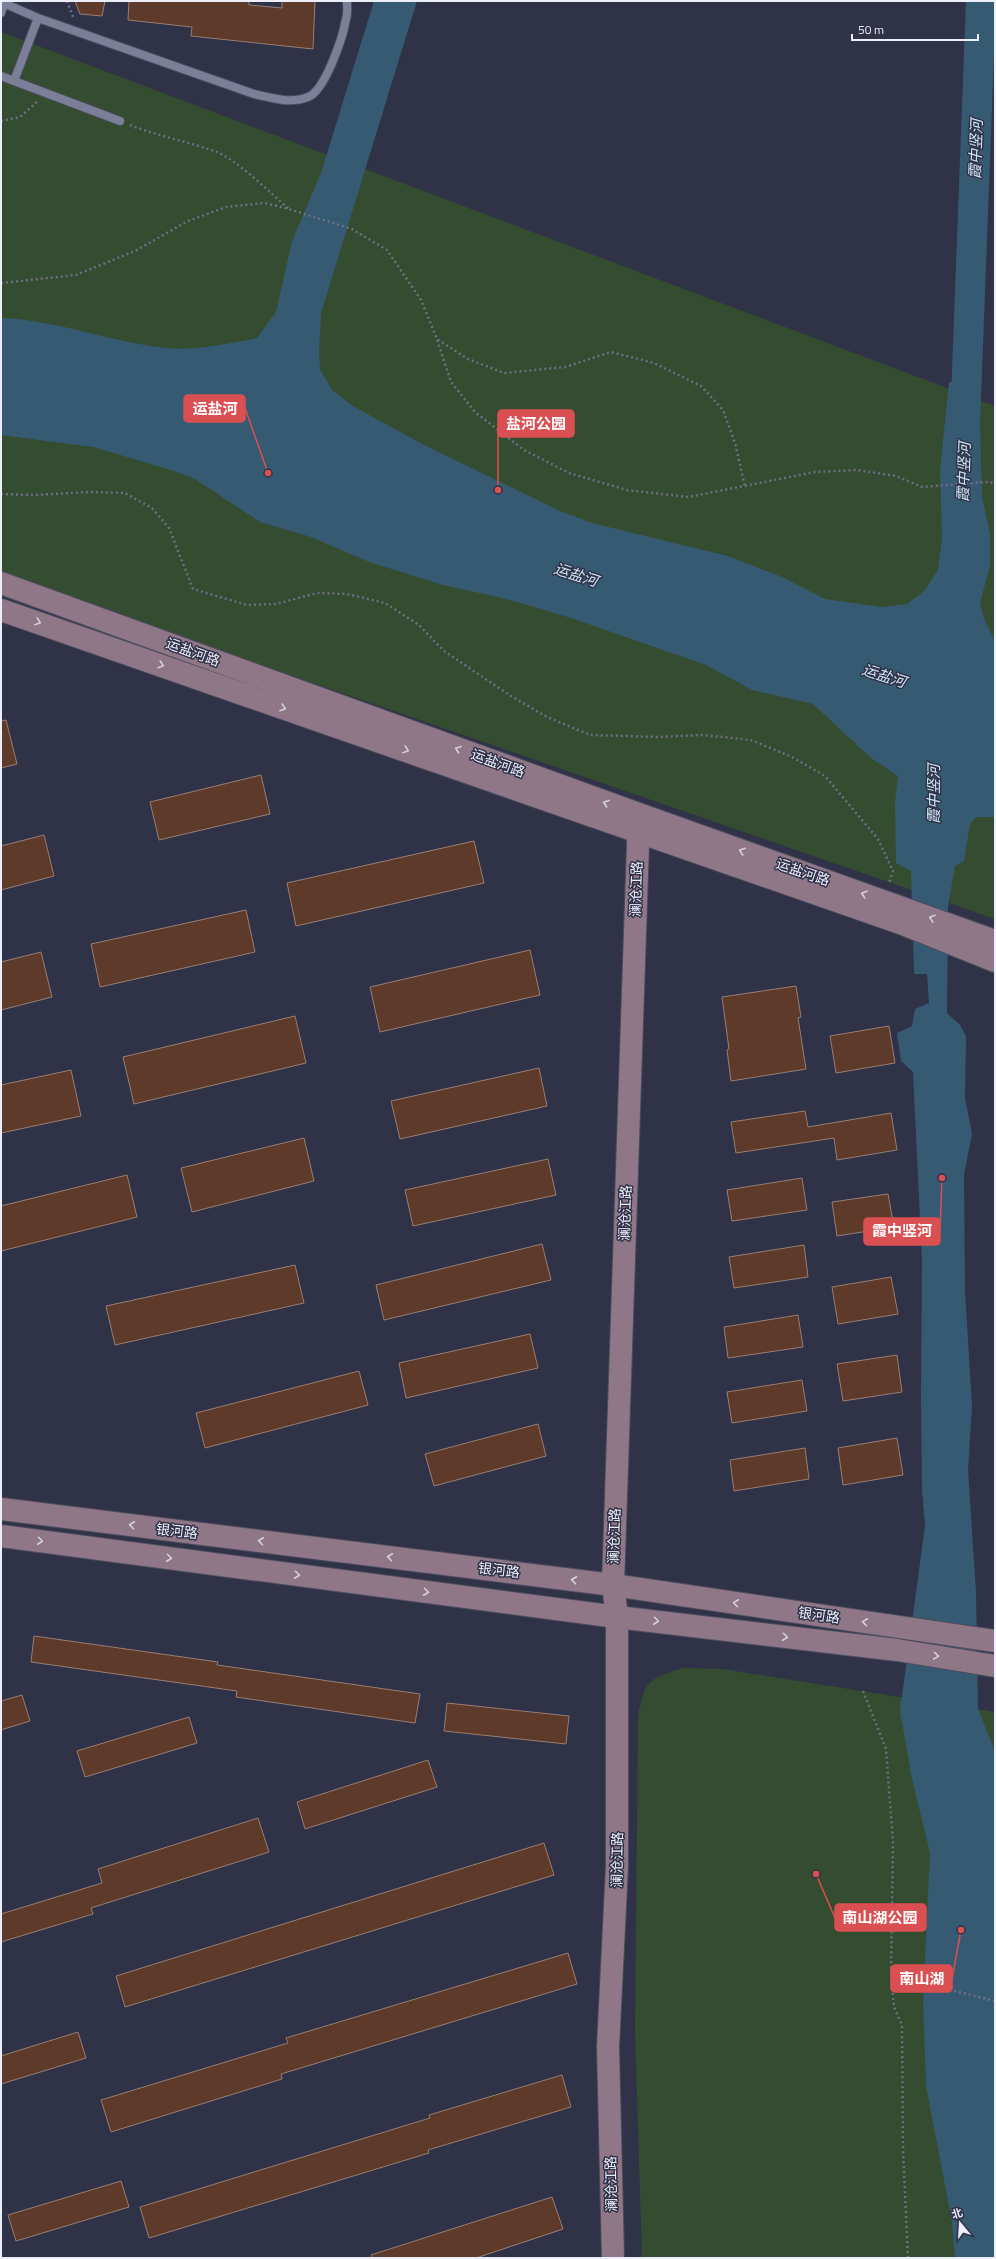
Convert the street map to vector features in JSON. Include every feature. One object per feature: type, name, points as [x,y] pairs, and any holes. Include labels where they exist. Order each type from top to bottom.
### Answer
[{"type":"main road","name":"运盐河路","points":[[1,583],[639,823],[896,911]]},
{"type":"main road","name":"运盐河路","points":[[1,610],[639,823],[896,911],[961,938],[995,961]]},
{"type":"main road","name":"澜沧江路","points":[[613,2258],[608,2047],[617,1866],[618,1617],[613,1585],[639,823]]},
{"type":"main road","name":"运盐河路","points":[[961,938],[995,941]]},
{"type":"main road","name":"银河路","points":[[1,1509],[613,1585],[991,1640]]},
{"type":"main road","name":"银河路","points":[[1,1536],[618,1617],[897,1650],[991,1665]]},
{"type":"lane","points":[[1,13],[3,3],[38,18],[254,94],[286,101],[309,97],[324,81],[344,30],[347,18],[347,1]]},
{"type":"lane","points":[[14,81],[38,18]]},
{"type":"lane","points":[[1,76],[120,121]]},
{"type":"path","points":[[1,121],[20,117],[40,99]]},
{"type":"path","points":[[120,121],[150,133],[216,151],[248,173],[289,209]]},
{"type":"path","points":[[1,283],[76,275],[135,251],[188,221],[226,207],[265,203],[352,229],[387,250],[421,300],[437,339],[451,382],[476,412],[524,450],[569,473],[627,490],[688,497],[815,472],[857,470],[896,476],[922,487],[985,482],[995,483]]},
{"type":"path","points":[[437,339],[468,359],[504,373],[566,367],[611,352],[654,363],[701,386],[722,410],[734,443],[745,487]]},
{"type":"path","points":[[1,494],[32,495],[125,492],[152,508],[169,528],[193,589],[247,605],[276,604],[317,593],[347,594],[385,603],[419,625],[444,651],[512,696],[547,717],[590,735],[658,737],[703,735],[751,740],[792,757],[825,776],[878,839],[893,871],[896,911]]},
{"type":"path","points":[[863,1691],[886,1749],[893,1842],[891,1975],[894,2007],[902,2025],[903,2150],[908,2258]]},
{"type":"path","points":[[891,1975],[995,2001]]},
{"type":"green space","points":[[1,32],[995,406],[995,919],[1,575]]},
{"type":"green space","points":[[683,1668],[723,1669],[995,1712],[995,2258],[642,2258],[635,2030],[638,1717],[643,1695],[650,1683],[662,1675]]},
{"type":"water","points":[[374,1],[417,1],[321,313],[319,351],[320,370],[333,391],[353,406],[424,445],[560,511],[592,523],[728,556],[782,577],[825,599],[882,607],[907,604],[924,591],[938,570],[942,537],[940,471],[949,382],[979,384],[982,497],[990,533],[990,566],[980,603],[984,619],[995,641],[995,817],[976,817],[970,824],[964,861],[955,866],[948,906],[947,1013],[960,1025],[966,1036],[965,1098],[972,1134],[964,1175],[965,1291],[972,1407],[968,1470],[976,1592],[978,1709],[995,1751],[995,2258],[955,2258],[952,2222],[926,2086],[923,2002],[930,1853],[912,1779],[900,1711],[925,1526],[922,1489],[922,1260],[913,1072],[901,1061],[897,1033],[912,1026],[915,1009],[929,1003],[927,974],[914,974],[911,871],[896,863],[895,802],[898,776],[871,758],[813,704],[752,690],[706,665],[571,618],[507,599],[443,585],[369,562],[311,537],[260,522],[195,479],[171,470],[93,447],[1,435],[1,318],[43,323],[124,341],[176,349],[224,344],[257,338],[276,312],[292,241],[321,173]]},
{"type":"building","points":[[75,1],[105,1],[102,16],[80,14]]},
{"type":"building","points":[[129,1],[249,1],[249,5],[282,8],[282,1],[315,1],[313,49],[191,36],[192,27],[128,20]]},
{"type":"building","points":[[6,720],[17,764],[1,768],[1,721]]},
{"type":"building","points":[[261,775],[270,814],[159,840],[150,802]]},
{"type":"building","points":[[44,835],[54,876],[1,890],[1,846]]},
{"type":"building","points":[[474,841],[484,883],[296,926],[287,883]]},
{"type":"building","points":[[246,910],[255,952],[100,987],[91,944]]},
{"type":"building","points":[[530,950],[540,995],[380,1032],[370,987]]},
{"type":"building","points":[[41,952],[52,997],[1,1010],[1,962]]},
{"type":"building","points":[[796,986],[801,1017],[798,1018],[806,1069],[731,1081],[727,1050],[729,1049],[722,997]]},
{"type":"building","points":[[295,1016],[306,1063],[134,1104],[123,1057]]},
{"type":"building","points":[[889,1026],[895,1063],[836,1073],[830,1036]]},
{"type":"building","points":[[539,1068],[547,1106],[400,1139],[391,1101]]},
{"type":"building","points":[[71,1070],[81,1116],[1,1133],[1,1085]]},
{"type":"building","points":[[805,1111],[808,1127],[891,1113],[897,1150],[837,1160],[834,1138],[736,1153],[731,1122]]},
{"type":"building","points":[[304,1138],[314,1181],[192,1212],[181,1168]]},
{"type":"building","points":[[548,1159],[556,1195],[413,1226],[405,1190]]},
{"type":"building","points":[[127,1175],[137,1217],[1,1251],[1,1206]]},
{"type":"building","points":[[802,1178],[807,1210],[732,1221],[727,1190]]},
{"type":"building","points":[[888,1194],[894,1227],[837,1236],[832,1202]]},
{"type":"building","points":[[542,1244],[551,1280],[384,1320],[376,1285]]},
{"type":"building","points":[[804,1245],[808,1277],[734,1288],[729,1257]]},
{"type":"building","points":[[295,1265],[304,1303],[115,1345],[106,1306]]},
{"type":"building","points":[[891,1277],[898,1314],[838,1324],[832,1287]]},
{"type":"building","points":[[798,1315],[803,1347],[728,1358],[724,1327]]},
{"type":"building","points":[[530,1334],[538,1368],[406,1398],[399,1363]]},
{"type":"building","points":[[897,1355],[902,1392],[843,1401],[837,1364]]},
{"type":"building","points":[[359,1371],[368,1405],[205,1448],[196,1413]]},
{"type":"building","points":[[802,1380],[807,1411],[732,1423],[727,1392]]},
{"type":"building","points":[[538,1424],[546,1456],[434,1486],[425,1454]]},
{"type":"building","points":[[897,1438],[903,1475],[843,1485],[838,1448]]},
{"type":"building","points":[[805,1448],[809,1479],[734,1491],[730,1460]]},
{"type":"building","points":[[34,1636],[218,1662],[217,1665],[420,1694],[415,1723],[236,1697],[237,1691],[31,1662]]},
{"type":"building","points":[[22,1695],[30,1721],[1,1730],[1,1701]]},
{"type":"building","points":[[447,1703],[569,1716],[566,1744],[444,1731]]},
{"type":"building","points":[[189,1717],[197,1743],[85,1777],[77,1751]]},
{"type":"building","points":[[428,1760],[437,1787],[305,1829],[297,1802]]},
{"type":"building","points":[[258,1818],[269,1852],[91,1908],[93,1914],[1,1942],[1,1914],[102,1883],[98,1869]]},
{"type":"building","points":[[544,1843],[554,1875],[125,2007],[116,1976]]},
{"type":"building","points":[[568,1953],[577,1984],[281,2074],[282,2079],[111,2132],[101,2100],[288,2043],[286,2038]]},
{"type":"building","points":[[78,2032],[86,2058],[1,2084],[1,2056]]},
{"type":"building","points":[[562,2075],[571,2107],[428,2150],[429,2153],[149,2238],[140,2207],[430,2118],[429,2115]]},
{"type":"building","points":[[121,2181],[129,2207],[16,2241],[8,2215]]},
{"type":"building","points":[[552,2197],[563,2229],[476,2258],[372,2258],[371,2255]]},
{"type":"waterway","name":"霞中竖河","points":[[965,424],[981,1]]},
{"type":"place","name":"运盐河","points":[[268,473]]},
{"type":"place","name":"盐河公园","points":[[498,490]]},
{"type":"place","name":"霞中竖河","points":[[942,1178]]},
{"type":"place","name":"南山湖公园","points":[[816,1874]]},
{"type":"place","name":"南山湖","points":[[961,1930]]}]
